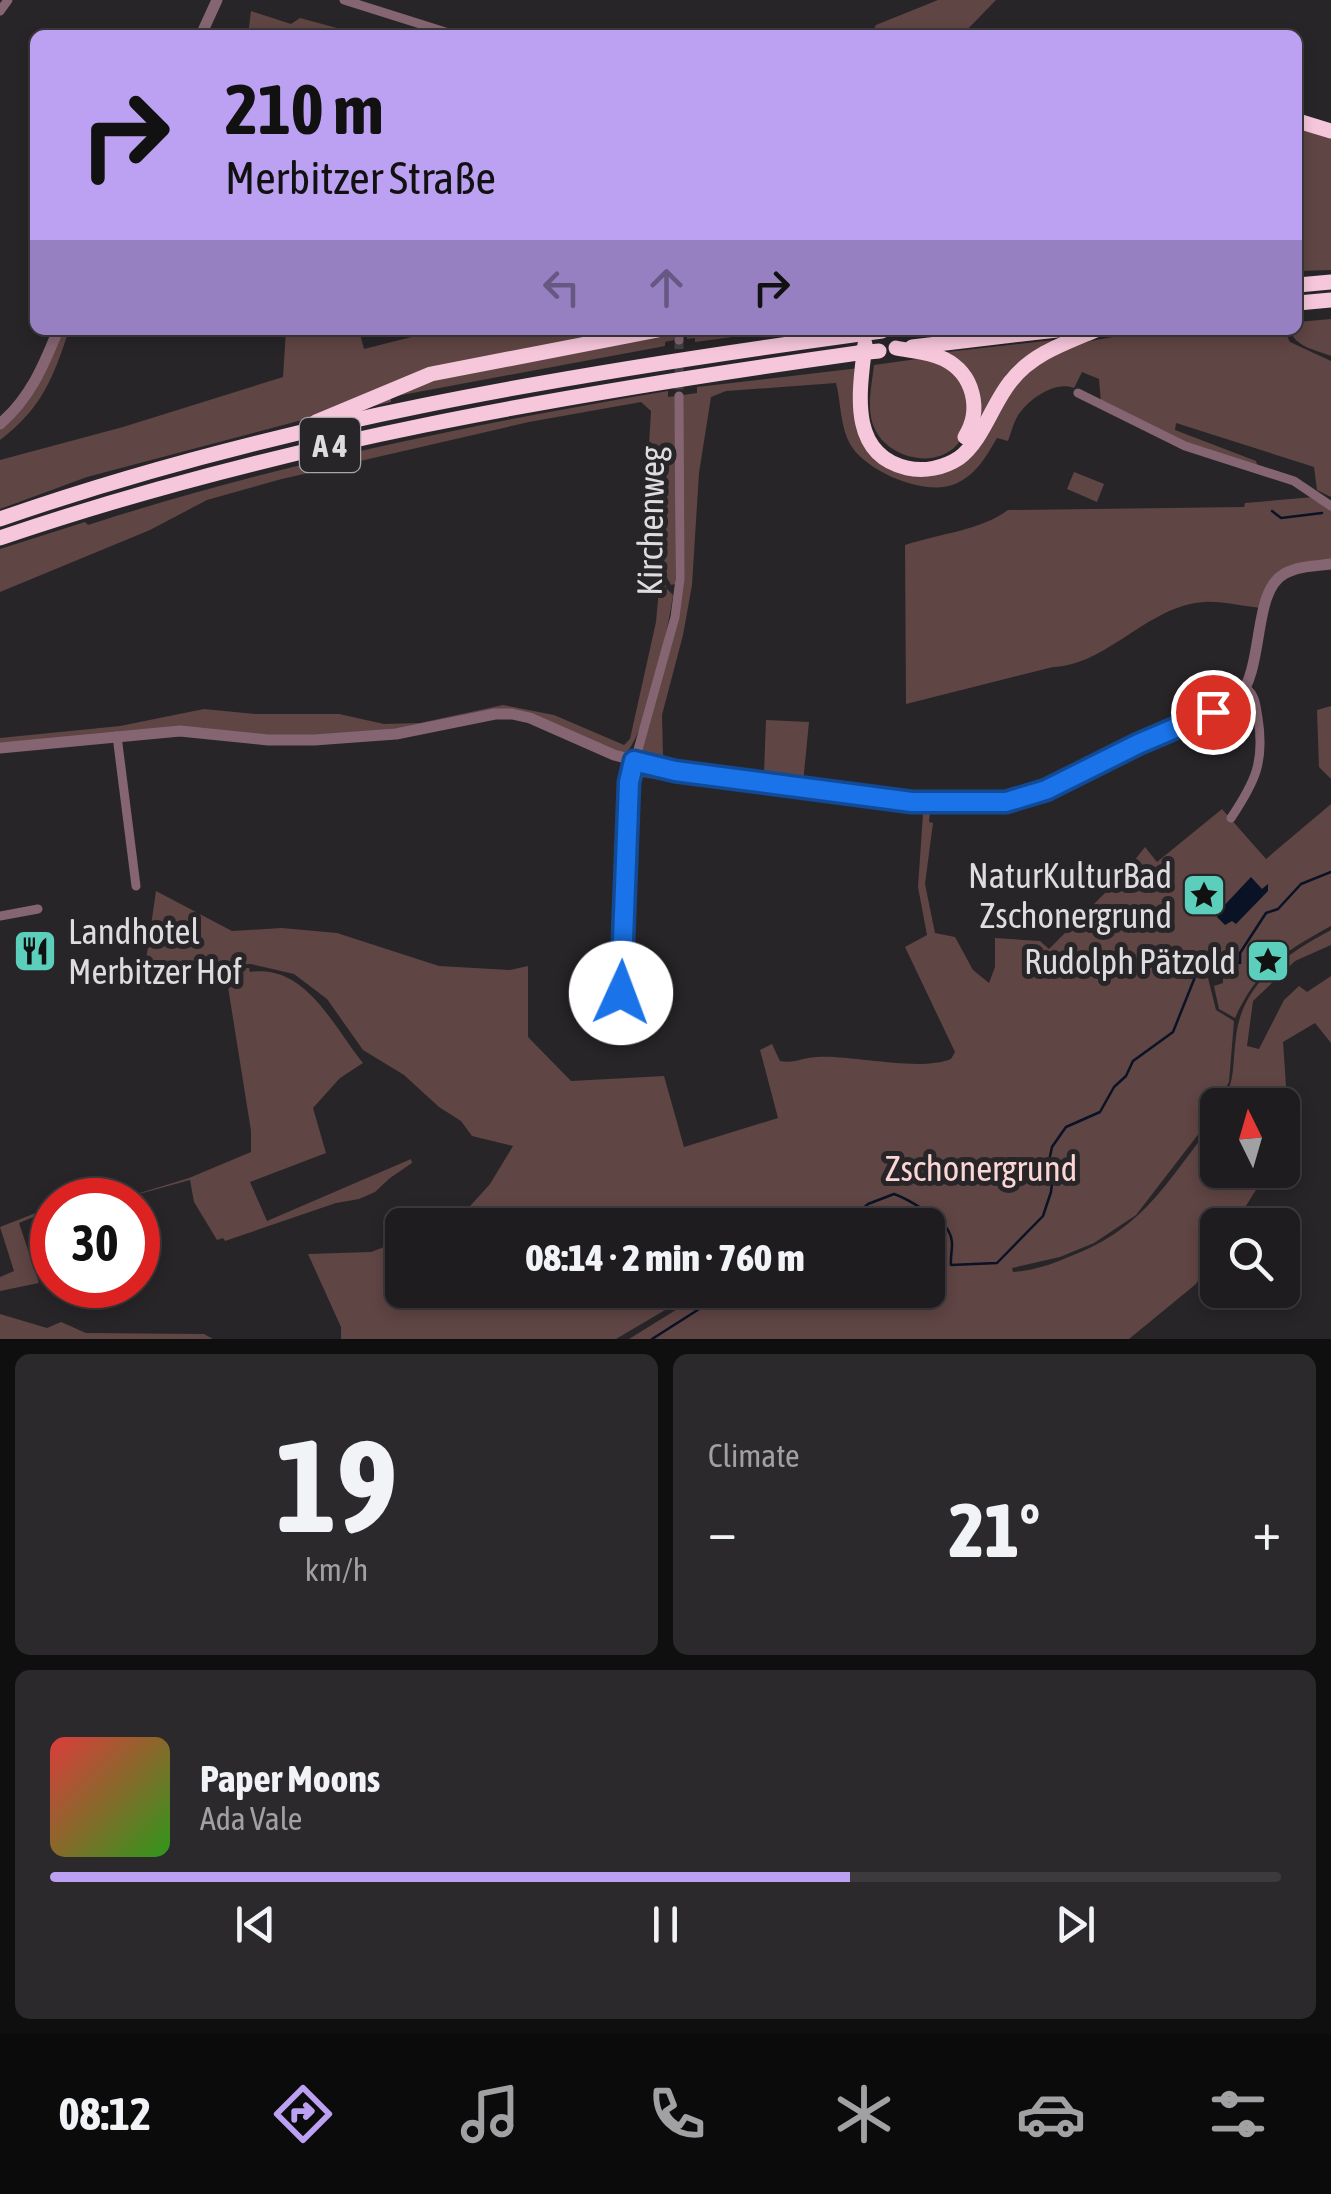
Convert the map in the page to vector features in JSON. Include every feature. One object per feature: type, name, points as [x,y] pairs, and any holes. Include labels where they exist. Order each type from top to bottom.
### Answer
[{"type":"highway","points":[[1302,119],[1331,124]]},
{"type":"highway","points":[[1302,120],[1331,131]]},
{"type":"highway","points":[[1302,304],[1331,300]]},
{"type":"highway","points":[[283,437],[431,374],[632,335]]},
{"type":"highway","name":"A 4","points":[[0,519],[177,465],[459,397],[845,335]]},
{"type":"highway","points":[[870,335],[858,407],[861,423],[871,444],[894,464],[922,470],[953,461],[971,444],[1010,382],[1027,364],[1086,335]]},
{"type":"highway","points":[[871,335],[867,400],[874,436],[888,450],[907,460],[928,461],[944,456],[962,442],[971,428],[974,405],[968,380],[942,358],[888,350]]},
{"type":"highway","name":"A 4","points":[[0,538],[181,482],[413,426],[597,391],[1015,335]]},
{"type":"street","points":[[0,11],[8,0]]},
{"type":"street","points":[[203,30],[217,0]]},
{"type":"street","points":[[344,0],[440,30]]},
{"type":"street","points":[[0,424],[35,384],[56,335]]},
{"type":"street","points":[[1078,392],[1184,446],[1294,480],[1331,506]]},
{"type":"street","name":"Kirchenweg","points":[[630,1008],[621,993],[629,782],[675,617],[680,579],[680,396]]},
{"type":"street","points":[[0,748],[180,731],[268,740],[314,740],[396,734],[512,714],[634,761],[675,771],[912,802],[1006,802],[1046,790],[1227,706],[1246,689],[1254,672],[1271,588],[1286,572],[1331,564]]},
{"type":"street","points":[[1231,818],[1252,786],[1260,761],[1258,713],[1253,694],[1246,689]]},
{"type":"street","points":[[116,736],[136,886]]},
{"type":"street","points":[[0,916],[38,909]]},
{"type":"green space","points":[[938,0],[996,0],[967,30],[873,30],[876,25]]},
{"type":"green space","points":[[251,11],[291,24],[300,18],[344,30],[249,30]]},
{"type":"green space","points":[[1302,128],[1331,137],[1331,270],[1302,271]]},
{"type":"green space","points":[[1331,319],[1331,356],[1301,344],[1293,336],[1302,335],[1302,322]]},
{"type":"green space","points":[[58,335],[67,335],[36,404],[0,440],[0,428]]},
{"type":"green space","points":[[286,335],[360,335],[364,349],[419,335],[598,335],[469,360],[321,415],[87,477],[0,509],[0,460],[283,377]]},
{"type":"green space","points":[[674,335],[674,340],[665,342],[665,346],[393,397],[480,368]]},
{"type":"green space","points":[[687,335],[748,335],[695,342],[695,338],[687,339]]},
{"type":"green space","points":[[1286,335],[1290,342],[1331,361],[1331,497],[1317,490],[1314,467],[1176,423],[1175,430],[1256,461],[1258,467],[1188,445],[1101,402],[1099,379],[1082,372],[1074,388],[1050,389],[1034,398],[1017,417],[1008,441],[997,438],[969,476],[942,487],[897,479],[858,454],[844,430],[836,383],[726,391],[711,397],[699,473],[692,585],[662,715],[663,755],[672,760],[671,767],[643,759],[640,750],[677,620],[683,395],[697,393],[697,387],[859,368],[855,407],[878,458],[948,468],[1027,374],[1060,352],[1107,338]]},
{"type":"green space","points":[[1062,339],[1046,348],[974,431],[977,405],[938,353]]},
{"type":"green space","points":[[924,358],[940,361],[968,390],[967,420],[963,436],[954,448],[943,455],[916,458],[891,448],[881,438],[870,412],[870,396],[874,365]]},
{"type":"green space","points":[[668,391],[668,397],[676,396],[675,584],[671,585],[666,576],[666,588],[673,595],[662,654],[641,726],[625,754],[533,716],[467,714],[428,726],[361,733],[266,737],[201,729],[0,744],[0,738],[120,726],[204,709],[255,714],[339,714],[384,724],[420,723],[503,705],[554,715],[624,745],[630,739],[656,622],[659,589],[649,445],[651,411],[641,402],[529,422],[207,500],[150,530],[0,592],[0,549],[85,522],[88,525],[303,464],[521,417]]},
{"type":"green space","points":[[1074,472],[1104,484],[1097,502],[1067,489]]},
{"type":"green space","points":[[1314,497],[1331,509],[1331,559],[1284,569],[1270,582],[1260,608],[1211,602],[1183,606],[1073,664],[906,704],[905,545],[973,527],[1008,510],[1244,507],[1245,503]]},
{"type":"green space","points":[[1331,706],[1331,779],[1319,767],[1317,710]]},
{"type":"green space","points":[[766,720],[809,722],[803,783],[680,768],[680,762],[764,773]]},
{"type":"green space","name":"Zschonergrund","points":[[637,768],[673,779],[930,812],[929,822],[933,823],[925,884],[935,933],[955,937],[973,970],[989,983],[995,967],[995,938],[1040,941],[1049,949],[1123,875],[1145,847],[1157,862],[1222,809],[1266,859],[1331,804],[1331,926],[1274,963],[1253,986],[1235,1018],[1219,1009],[1214,986],[1223,983],[1223,976],[1216,975],[1204,962],[1216,1010],[1234,1021],[1229,1082],[1226,1088],[1200,1088],[1200,1132],[1136,1215],[1094,1243],[1060,1257],[1012,1268],[1013,1272],[1047,1265],[1114,1234],[1149,1205],[1200,1140],[1200,1188],[1257,1188],[1245,1208],[1200,1208],[1200,1278],[1196,1284],[1129,1339],[629,1339],[679,1308],[945,1308],[945,1208],[468,1208],[490,1184],[513,1146],[472,1136],[461,1121],[404,1075],[363,1050],[327,999],[294,974],[251,964],[207,966],[142,988],[156,891],[232,931],[282,928],[337,933],[439,966],[510,970],[528,966],[528,1037],[571,1081],[664,1076],[684,1147],[778,1118],[760,1050],[772,1044],[780,1061],[785,1062],[813,1057],[904,1064],[951,1059],[955,1052],[905,947],[927,935],[918,887],[923,814],[637,776],[632,810],[631,782]]},
{"type":"green space","points":[[1331,930],[1331,945],[1295,961],[1253,1001],[1247,1046],[1259,1049],[1284,1000],[1299,986],[1307,992],[1331,976],[1331,1043],[1315,1023],[1283,1042],[1286,1088],[1229,1088],[1236,1037],[1247,1000],[1269,972]]},
{"type":"green space","points":[[225,968],[270,972],[303,988],[363,1063],[340,1078],[313,1108],[326,1153],[250,1182],[267,1221],[411,1159],[412,1163],[375,1192],[359,1199],[336,1203],[225,1241],[217,1240],[194,1202],[190,1180],[160,1187],[251,1152]]},
{"type":"green space","points":[[30,1215],[19,1223],[30,1256],[30,1285],[0,1291],[0,1277],[14,1271],[0,1227]]},
{"type":"green space","points":[[385,1247],[385,1308],[669,1308],[616,1339],[341,1339],[341,1327],[308,1254],[371,1252]]},
{"type":"green space","points":[[0,1314],[47,1328],[61,1322],[86,1333],[204,1334],[213,1339],[0,1339]]},
{"type":"water","points":[[1251,877],[1262,889],[1268,884],[1268,891],[1236,924],[1232,921],[1225,925],[1217,917],[1219,911]]},
{"type":"waterway","points":[[1272,511],[1281,518],[1322,513]]},
{"type":"waterway","points":[[945,1226],[952,1240],[951,1265],[997,1263],[1043,1216],[1051,1192],[1052,1147],[1066,1127],[1100,1112],[1133,1061],[1173,1032],[1201,962],[1220,958],[1240,963],[1240,953],[1266,913],[1278,909],[1301,884],[1331,872]]},
{"type":"waterway","points":[[863,1208],[894,1194],[921,1208]]},
{"type":"waterway","points":[[652,1339],[701,1308]]},
{"type":"tunnel","points":[[679,340],[679,396]]},
{"type":"place","name":"NaturKulturBad Zschonergrund","points":[[1204,895]]},
{"type":"place","name":"Landhotel Merbitzer Hof","points":[[35,951]]},
{"type":"place","name":"Rudolph Pätzold","points":[[1268,961]]},
{"type":"route","points":[[621,993],[629,782],[634,761],[675,771],[912,802],[1006,802],[1046,790],[1213,712]]}]
